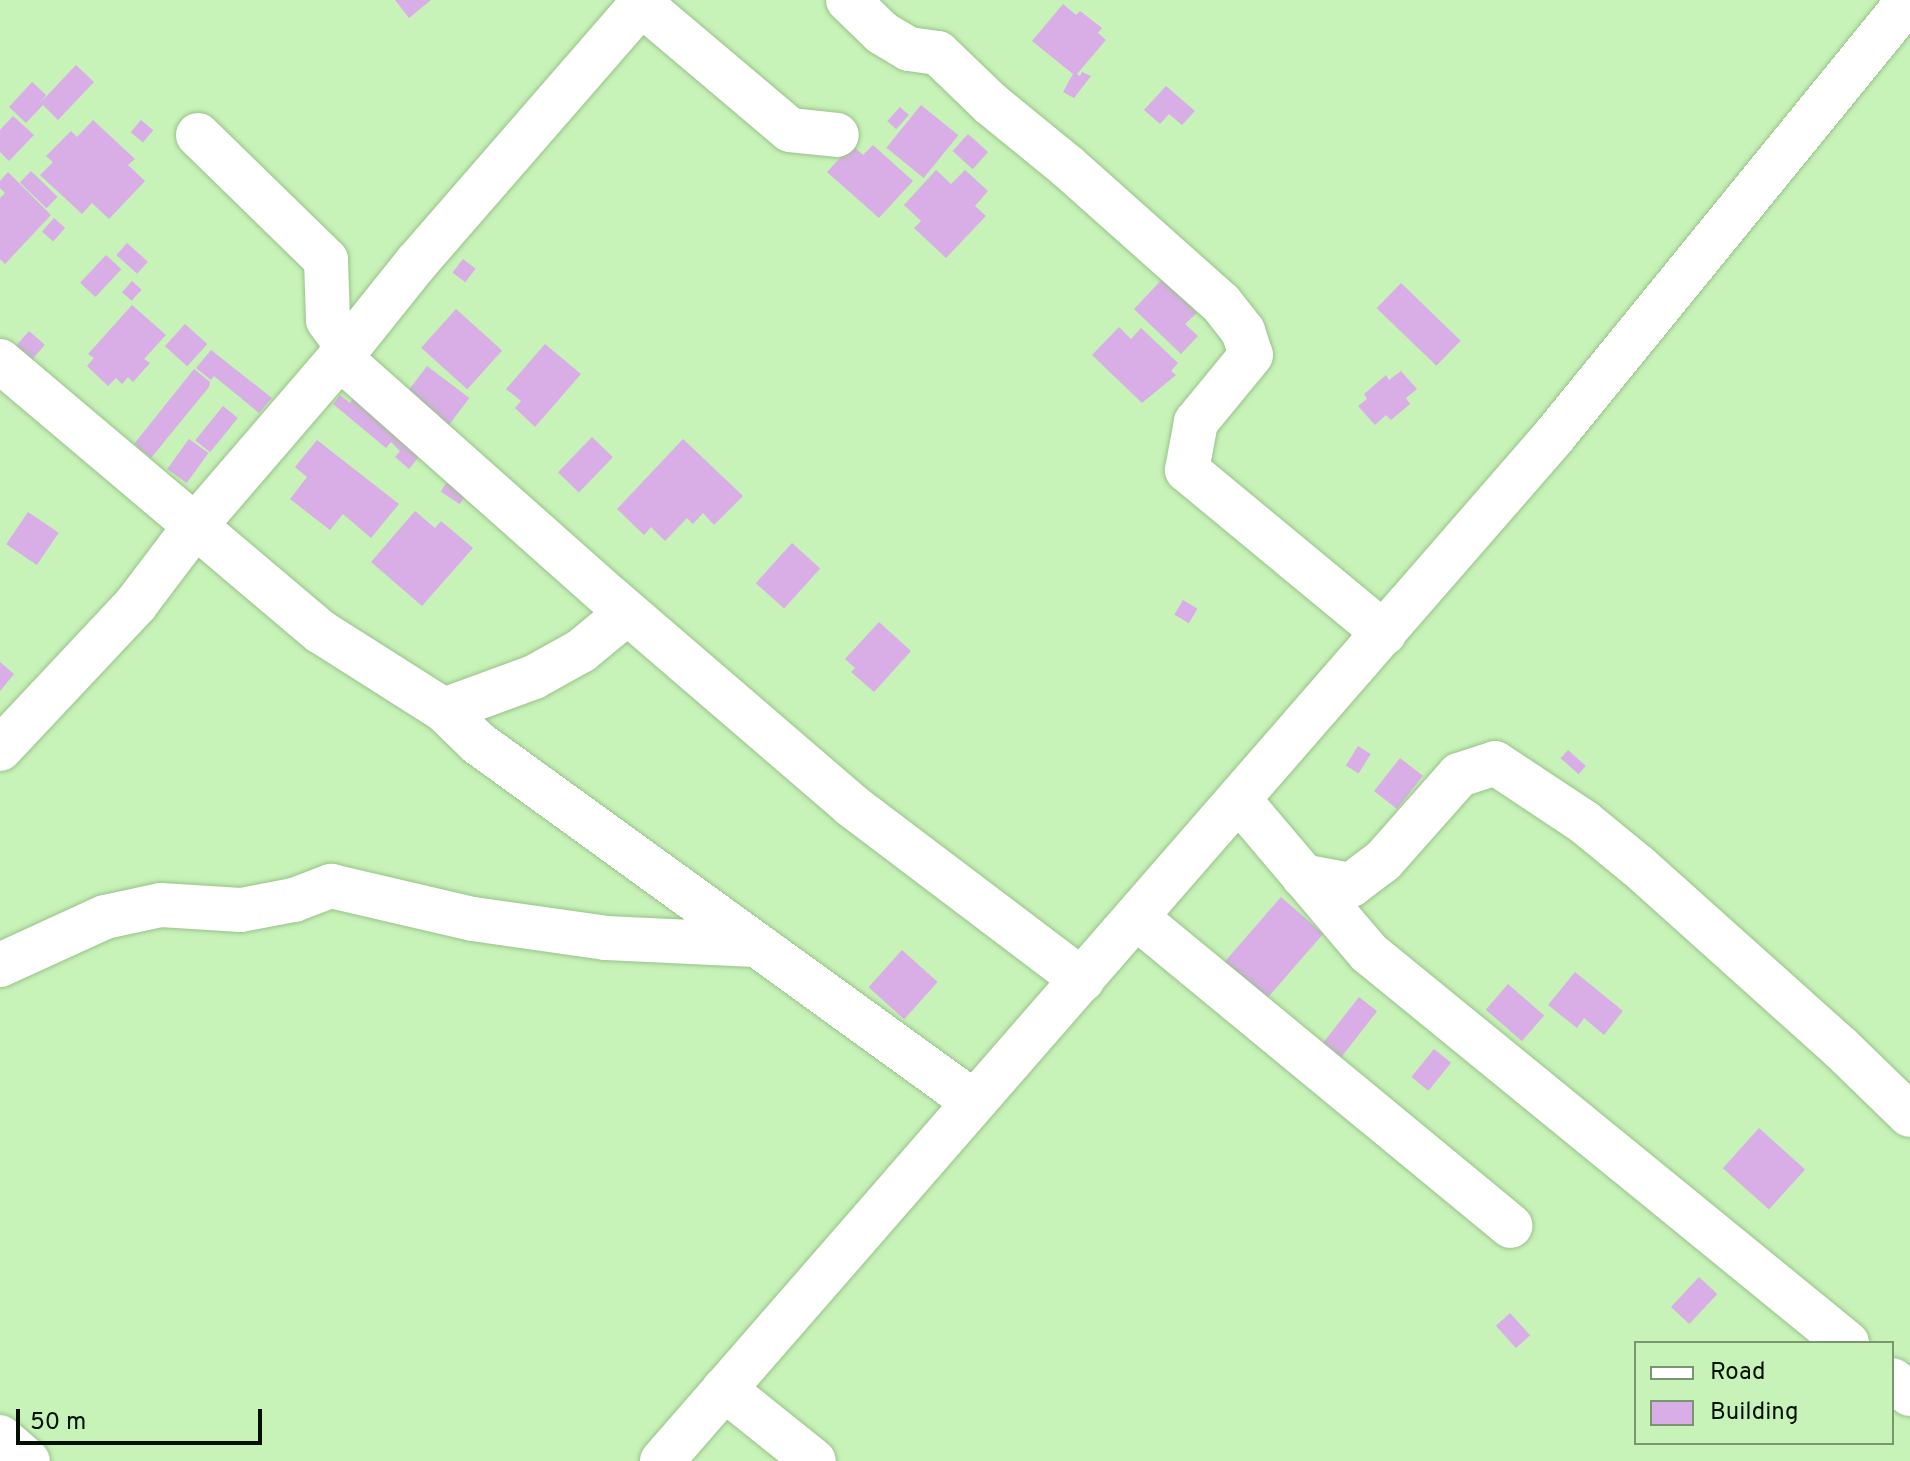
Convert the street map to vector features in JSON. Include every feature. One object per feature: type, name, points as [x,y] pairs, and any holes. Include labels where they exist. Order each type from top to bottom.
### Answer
[{"type":"street","points":[[848,0],[882,33],[895,41],[909,49],[938,53],[991,104],[1067,166],[1221,303],[1243,331],[1251,355],[1196,422],[1187,470],[1384,633]]},
{"type":"street","points":[[662,1461],[1240,801],[1555,435],[1909,0]]},
{"type":"street","points":[[0,749],[136,604],[195,526],[417,262],[643,2],[790,130],[837,135]]},
{"type":"street","points":[[198,135],[326,260],[328,320],[343,352],[627,613],[851,805],[1082,980]]},
{"type":"street","points":[[0,361],[321,632],[444,710],[478,743],[974,1102]]},
{"type":"street","points":[[444,710],[534,677],[581,651],[627,613]]},
{"type":"street","points":[[1303,876],[1351,885],[1383,861],[1459,775],[1495,763],[1584,822],[1639,867],[1841,1048],[1910,1115]]},
{"type":"street","points":[[1240,801],[1369,953],[1845,1341]]},
{"type":"street","points":[[0,965],[105,917],[161,905],[241,910],[294,900],[331,886],[473,919],[606,938],[755,945]]},
{"type":"street","points":[[1137,918],[1510,1226]]},
{"type":"street","points":[[1894,1382],[1910,1394]]},
{"type":"street","points":[[724,1389],[814,1461]]},
{"type":"street","points":[[0,1437],[28,1461]]},
{"type":"building","points":[[395,0],[431,0],[409,18]]},
{"type":"building","points":[[1063,4],[1076,15],[1080,11],[1102,28],[1098,33],[1106,40],[1077,74],[1080,76],[1082,72],[1091,76],[1074,98],[1063,92],[1073,74],[1032,41]]},
{"type":"building","points":[[76,65],[94,82],[58,120],[43,105],[26,123],[9,107],[32,82],[46,95],[40,103]]},
{"type":"building","points":[[1166,86],[1195,111],[1182,125],[1169,114],[1160,124],[1144,110]]},
{"type":"building","points":[[921,105],[958,135],[924,178],[886,148]]},
{"type":"building","points":[[900,107],[909,115],[896,129],[887,121]]},
{"type":"building","points":[[13,116],[34,135],[9,161],[0,152],[0,130]]},
{"type":"building","points":[[93,120],[135,159],[128,165],[145,181],[109,219],[92,203],[82,214],[40,175],[53,162],[46,156],[71,131],[77,137]]},
{"type":"building","points":[[141,120],[153,130],[143,143],[131,132]]},
{"type":"building","points":[[968,134],[988,152],[973,169],[953,151]]},
{"type":"building","points":[[852,145],[863,155],[873,145],[913,181],[879,218],[827,172]]},
{"type":"building","points":[[936,170],[951,184],[965,170],[988,191],[975,206],[986,216],[946,258],[914,228],[921,221],[904,205]]},
{"type":"building","points":[[31,171],[58,197],[47,208],[20,183]]},
{"type":"building","points":[[8,172],[51,215],[5,264],[0,259],[0,198],[5,193],[0,188],[0,181]]},
{"type":"building","points":[[54,218],[65,228],[53,241],[42,231]]},
{"type":"building","points":[[127,243],[148,262],[137,274],[116,255]]},
{"type":"building","points":[[106,255],[121,269],[95,297],[80,283]]},
{"type":"building","points":[[463,259],[476,269],[465,282],[453,272]]},
{"type":"building","points":[[1169,272],[1193,294],[1186,302],[1197,313],[1185,324],[1198,336],[1181,354],[1134,309]]},
{"type":"building","points":[[132,281],[142,290],[132,301],[122,292]]},
{"type":"building","points":[[1401,283],[1461,341],[1436,366],[1377,308]]},
{"type":"building","points":[[132,305],[166,335],[144,359],[150,363],[133,382],[128,377],[122,384],[116,378],[108,386],[87,366],[94,358],[88,354]]},
{"type":"building","points":[[456,309],[502,350],[467,389],[421,348]]},
{"type":"building","points":[[185,324],[207,344],[187,366],[165,346]]},
{"type":"building","points":[[1119,327],[1131,339],[1141,328],[1178,363],[1171,371],[1176,375],[1142,403],[1092,355]]},
{"type":"building","points":[[29,331],[45,345],[22,371],[6,357]]},
{"type":"building","points":[[545,344],[581,374],[535,427],[515,408],[521,401],[506,389]]},
{"type":"building","points":[[211,350],[272,398],[259,413],[214,376],[211,380],[196,368]]},
{"type":"building","points":[[427,366],[469,398],[444,431],[402,400]]},
{"type":"building","points":[[194,369],[210,382],[209,387],[151,458],[134,444]]},
{"type":"building","points":[[1401,371],[1417,389],[1406,398],[1410,404],[1391,420],[1386,415],[1375,425],[1358,406],[1367,399],[1364,394],[1386,375],[1389,380]]},
{"type":"building","points":[[340,395],[350,403],[354,397],[422,453],[409,469],[395,457],[400,451],[391,442],[386,448],[333,404]]},
{"type":"building","points":[[223,406],[238,418],[210,452],[195,440]]},
{"type":"building","points":[[592,437],[613,457],[579,492],[558,472]]},
{"type":"building","points":[[189,439],[208,453],[187,483],[167,469]]},
{"type":"building","points":[[683,439],[743,496],[714,525],[703,513],[693,524],[687,518],[665,541],[651,527],[644,535],[617,509]]},
{"type":"building","points":[[317,440],[399,504],[371,538],[343,514],[330,530],[290,499],[307,477],[295,467]]},
{"type":"building","points":[[449,479],[468,492],[460,504],[441,491]]},
{"type":"building","points":[[415,511],[435,528],[441,521],[473,548],[422,606],[371,562]]},
{"type":"building","points":[[28,512],[59,533],[37,565],[6,544]]},
{"type":"building","points":[[792,543],[820,568],[784,609],[756,583]]},
{"type":"building","points":[[1183,600],[1198,609],[1189,623],[1174,615]]},
{"type":"building","points":[[879,622],[911,651],[874,692],[851,672],[855,668],[845,659]]},
{"type":"building","points":[[0,662],[14,674],[0,691]]},
{"type":"building","points":[[1358,746],[1371,754],[1359,773],[1346,766]]},
{"type":"building","points":[[1568,750],[1586,766],[1578,774],[1561,758]]},
{"type":"building","points":[[1400,758],[1423,776],[1397,809],[1374,791]]},
{"type":"building","points":[[1281,897],[1323,934],[1264,1002],[1221,966]]},
{"type":"building","points":[[902,950],[938,982],[904,1019],[869,987]]},
{"type":"building","points":[[1575,972],[1623,1011],[1604,1035],[1584,1018],[1577,1028],[1548,1005]]},
{"type":"building","points":[[1508,984],[1544,1015],[1522,1041],[1486,1010]]},
{"type":"building","points":[[1359,997],[1377,1011],[1336,1063],[1318,1049]]},
{"type":"building","points":[[1434,1049],[1451,1063],[1428,1091],[1411,1077]]},
{"type":"building","points":[[1759,1128],[1805,1169],[1769,1210],[1723,1168]]},
{"type":"building","points":[[1699,1277],[1717,1294],[1689,1324],[1671,1307]]},
{"type":"building","points":[[1510,1313],[1530,1335],[1516,1348],[1496,1326]]}]
